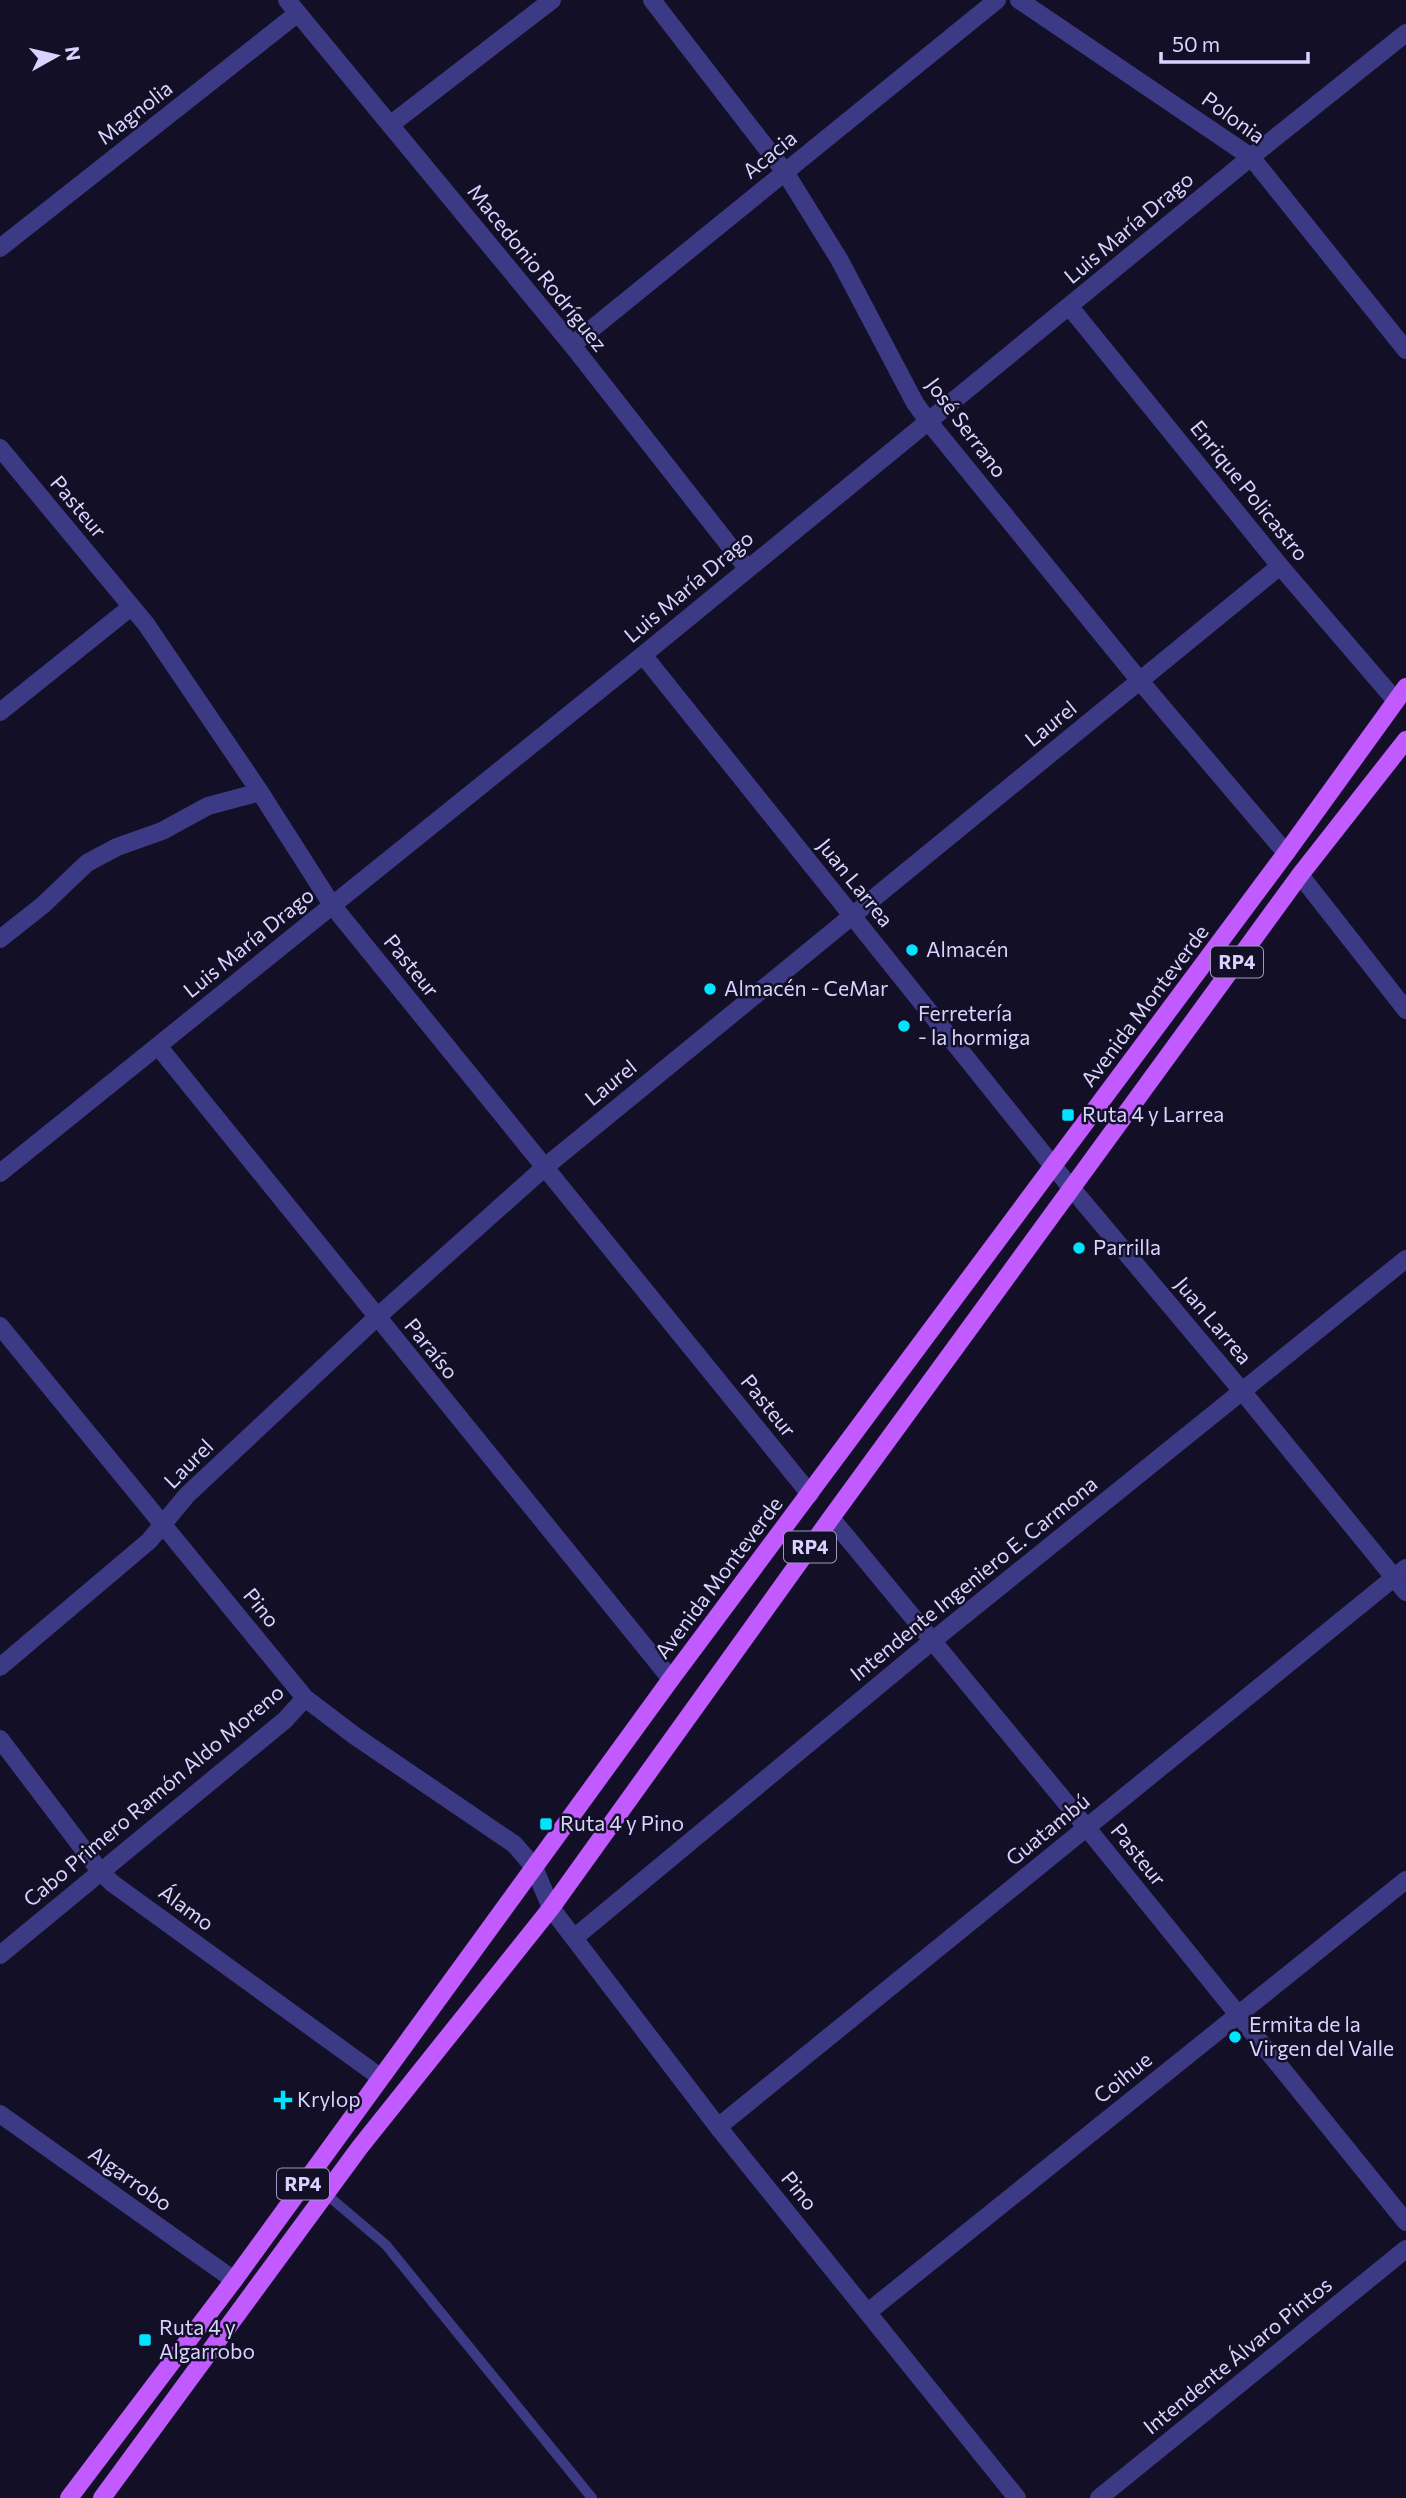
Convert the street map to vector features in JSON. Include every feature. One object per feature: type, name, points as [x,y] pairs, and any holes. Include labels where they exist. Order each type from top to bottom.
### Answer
[{"type":"main road","name":"Avenida Monteverde","points":[[69,2498],[234,2280],[671,1679],[1286,853],[1401,694]]},
{"type":"main road","name":"RP4","points":[[103,2498],[360,2147],[551,1908],[831,1518],[1300,875],[1406,740]]},
{"type":"street","points":[[390,125],[552,0]]},
{"type":"street","name":"José Serrano","points":[[652,0],[785,172],[839,259],[915,403],[928,421],[1140,681],[1286,853]]},
{"type":"street","name":"Acacia","points":[[572,345],[997,0]]},
{"type":"street","name":"Polonia","points":[[1019,0],[1251,157],[1406,350]]},
{"type":"street","name":"Macedonio Rodríguez","points":[[292,7],[572,345],[747,568]]},
{"type":"street","name":"Magnolia","points":[[0,248],[292,7]]},
{"type":"street","name":"Luis María Drago","points":[[0,1173],[1406,33]]},
{"type":"street","name":"Enrique Policastro","points":[[1069,306],[1280,566],[1401,694]]},
{"type":"street","name":"Pasteur","points":[[0,448],[146,624],[260,792],[332,905],[810,1494]]},
{"type":"street","name":"Laurel","points":[[0,1667],[149,1541],[187,1495],[376,1318],[545,1167],[1280,566]]},
{"type":"street","points":[[0,712],[131,607]]},
{"type":"street","name":"Juan Larrea","points":[[643,654],[1053,1166],[1242,1391],[1400,1573],[1406,1592]]},
{"type":"street","points":[[0,939],[43,905],[87,863],[107,852],[162,831],[208,806],[260,792]]},
{"type":"street","points":[[1300,875],[1406,1010]]},
{"type":"street","name":"Paraíso","points":[[158,1046],[671,1679]]},
{"type":"street","name":"Intendente Ingeniero E. Carmona","points":[[574,1938],[931,1642],[1406,1259]]},
{"type":"street","name":"Pino","points":[[0,1326],[305,1698],[355,1736],[514,1844],[534,1867],[551,1908],[718,2127],[1017,2498]]},
{"type":"street","name":"Pasteur","points":[[831,1518],[1087,1828],[1406,2222]]},
{"type":"street","name":"Guatambú","points":[[718,2127],[1400,1573]]},
{"type":"street","name":"Cabo Primero Ramón Aldo Moreno","points":[[0,1955],[285,1720],[305,1698]]},
{"type":"street","name":"Álamo","points":[[0,1739],[100,1871],[112,1883],[380,2077]]},
{"type":"street","name":"Coihue","points":[[868,2312],[1406,1880]]},
{"type":"street","name":"Algarrobo","points":[[0,2114],[234,2280]]},
{"type":"street","name":"Intendente Álvaro Pintos","points":[[1099,2498],[1406,2249]]},
{"type":"lane","points":[[326,2194],[386,2245],[592,2498]]},
{"type":"place","name":"Almacén","points":[[912,950]]},
{"type":"place","name":"Almacén - CeMar","points":[[710,989]]},
{"type":"place","name":"Ferretería - la hormiga","points":[[904,1026]]},
{"type":"place","name":"Ruta 4 y Larrea","points":[[1068,1115]]},
{"type":"place","name":"Parrilla","points":[[1079,1248]]},
{"type":"place","name":"Ruta 4 y Pino","points":[[546,1824]]},
{"type":"place","name":"Ermita de la Virgen del Valle","points":[[1235,2037]]},
{"type":"place","name":"Krylop","points":[[283,2100]]},
{"type":"place","name":"Ruta 4 y Algarrobo","points":[[145,2340]]}]
